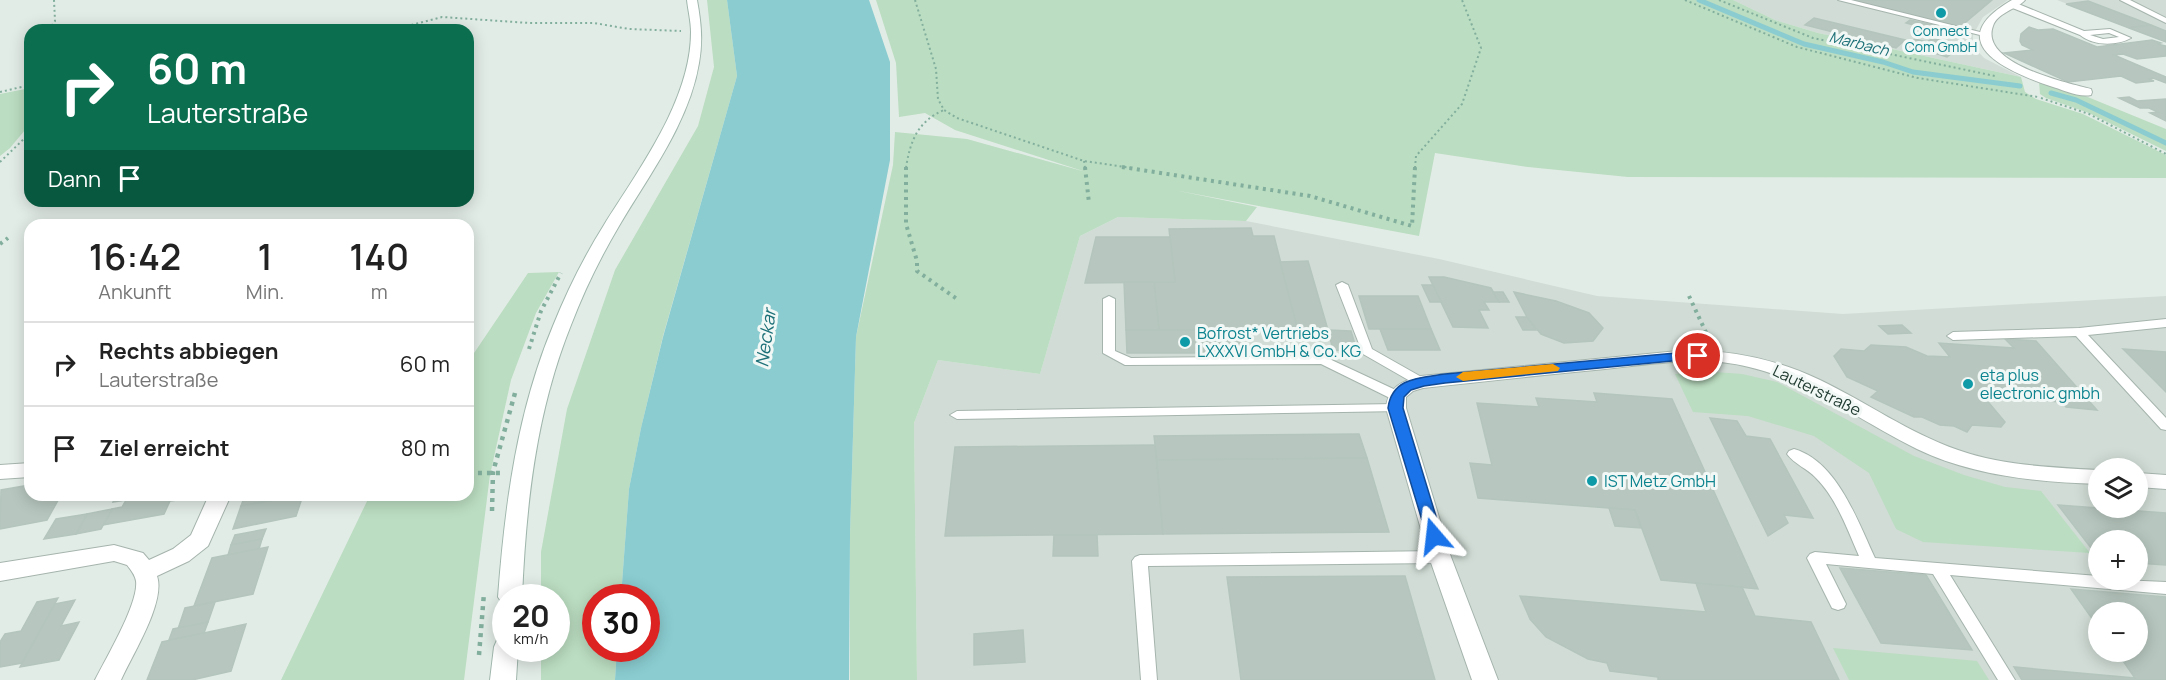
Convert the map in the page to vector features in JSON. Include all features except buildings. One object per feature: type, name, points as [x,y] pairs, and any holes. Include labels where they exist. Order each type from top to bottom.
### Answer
[{"type":"street","points":[[511,584],[513,528],[521,472],[536,400],[554,345],[596,252],[658,146],[680,102],[693,64],[697,31],[692,0]]},
{"type":"street","points":[[2016,2],[1988,24],[1984,34],[1988,49],[1996,57],[2031,75],[2086,92]]},
{"type":"street","name":"Lauterstraße","points":[[1396,402],[1406,387],[1421,382],[1678,356],[1717,356],[1765,365],[1796,377],[1918,442],[1977,464],[2088,476]]},
{"type":"street","points":[[1396,402],[1440,557],[1485,680]]},
{"type":"street","points":[[0,472],[24,470]]},
{"type":"street","points":[[2148,481],[2166,482]]},
{"type":"street","points":[[145,572],[181,555],[200,540],[217,501]]},
{"type":"street","points":[[0,572],[114,553],[135,559],[145,572],[148,585],[142,605],[108,680]]},
{"type":"street","points":[[503,680],[505,662]]},
{"type":"lane","points":[[1842,0],[1984,34]]},
{"type":"lane","points":[[2124,0],[2166,21]]},
{"type":"lane","points":[[2016,2],[2083,33]]},
{"type":"lane","points":[[1342,285],[1368,351],[1421,382]]},
{"type":"lane","points":[[1109,299],[1108,352],[1129,362],[1323,360],[1396,402]]},
{"type":"lane","points":[[1953,336],[2079,332],[2166,323]]},
{"type":"lane","points":[[2079,332],[2166,426]]},
{"type":"lane","points":[[957,415],[1396,402]]},
{"type":"lane","points":[[1794,453],[1813,464],[1833,485],[1870,563]]},
{"type":"lane","points":[[1149,680],[1140,561],[1440,557]]},
{"type":"lane","points":[[1838,604],[1815,558],[2166,588]]},
{"type":"lane","points":[[1939,570],[2007,680]]},
{"type":"path","points":[[53,24],[55,21],[54,0]]},
{"type":"path","points":[[915,0],[936,69],[938,99],[944,110],[957,118],[1084,161],[1310,196],[1412,226],[1416,156],[1462,104],[1481,48],[1462,0]]},
{"type":"path","points":[[1685,0],[1797,47],[1918,78],[2038,97],[2089,114],[2166,154]]},
{"type":"path","points":[[1719,0],[1813,38],[1998,76]]},
{"type":"path","points":[[415,24],[442,17],[529,23],[594,23],[654,31],[697,31]]},
{"type":"path","points":[[2031,75],[2033,92],[2038,97]]},
{"type":"path","points":[[0,92],[24,86]]},
{"type":"path","points":[[944,110],[932,115],[918,129],[907,160],[909,238],[918,260],[917,272],[957,299]]},
{"type":"path","points":[[0,162],[24,139]]},
{"type":"path","points":[[1084,161],[1089,204]]},
{"type":"path","points":[[0,244],[8,238]]},
{"type":"path","points":[[1689,296],[1717,356]]},
{"type":"path","points":[[474,473],[521,472]]},
{"type":"shaded area","points":[[1733,0],[2008,0],[1983,17],[1973,35],[1973,46],[1984,58],[2021,77],[1818,33],[1775,20]]},
{"type":"shaded area","points":[[2057,0],[2166,0],[2166,42]]},
{"type":"shaded area","points":[[1118,217],[1246,221],[1439,259],[1597,296],[1843,314],[2166,296],[2166,680],[917,680],[914,423],[938,360],[1040,374],[1080,236]]},
{"type":"green space","points":[[707,0],[727,0],[737,76],[663,336],[641,428],[629,489],[622,584],[582,584],[582,662],[616,662],[615,680],[541,680],[541,662],[570,662],[570,584],[541,584],[541,552],[567,409],[615,270],[698,126],[714,67]]},
{"type":"green space","points":[[876,0],[1733,0],[1775,20],[1818,33],[2021,77],[2025,92],[2036,99],[2083,114],[2166,155],[2166,178],[1628,177],[1528,167],[1435,153],[1419,236],[1174,190],[1257,207],[1246,221],[1118,217],[1080,236],[1040,374],[938,360],[914,423],[917,680],[850,680],[850,535],[856,337],[893,165],[895,132],[967,139],[1086,172],[955,130],[925,113],[899,117],[896,63]]},
{"type":"green space","points":[[2039,81],[2073,91],[2166,129],[2166,151],[2089,113],[2046,98],[2040,94]]},
{"type":"green space","points":[[24,89],[24,131],[0,156],[0,94]]},
{"type":"green space","points":[[559,272],[536,313],[511,380],[490,475],[464,680],[281,680],[367,501],[474,501],[474,353],[528,273]]},
{"type":"green space","points":[[1702,371],[1742,374],[1777,382],[1914,456],[1964,475],[2005,487],[2041,491],[2088,553],[1923,542],[1896,529],[1869,473],[1814,436],[1748,416],[1693,412],[1675,374]]},
{"type":"green space","points":[[1833,648],[1977,661],[1989,680],[1849,680]]},
{"type":"water","name":"Neckar","points":[[727,0],[869,0],[890,62],[890,160],[856,337],[850,535],[849,680],[615,680],[616,662],[660,662],[660,584],[622,584],[629,489],[663,337],[737,76]]},
{"type":"waterway","name":"Marbach","points":[[1699,0],[1804,44],[1883,62],[1913,72],[2020,86]]},
{"type":"waterway","name":"Marbach","points":[[2051,93],[2076,100],[2166,143]]},
{"type":"slow traffic","points":[[1463,377],[1553,368]]},
{"type":"place","name":"Connect Com GmbH","points":[[1941,13]]},
{"type":"place","name":"Bofrost* Vertriebs LXXXVI GmbH & Co. KG","points":[[1185,342]]},
{"type":"place","name":"eta plus electronic gmbh","points":[[1968,384]]},
{"type":"place","name":"IST Metz GmbH","points":[[1592,481]]},
{"type":"route","points":[[1434,536],[1396,408],[1397,396],[1406,387],[1445,378],[1698,356]]}]
